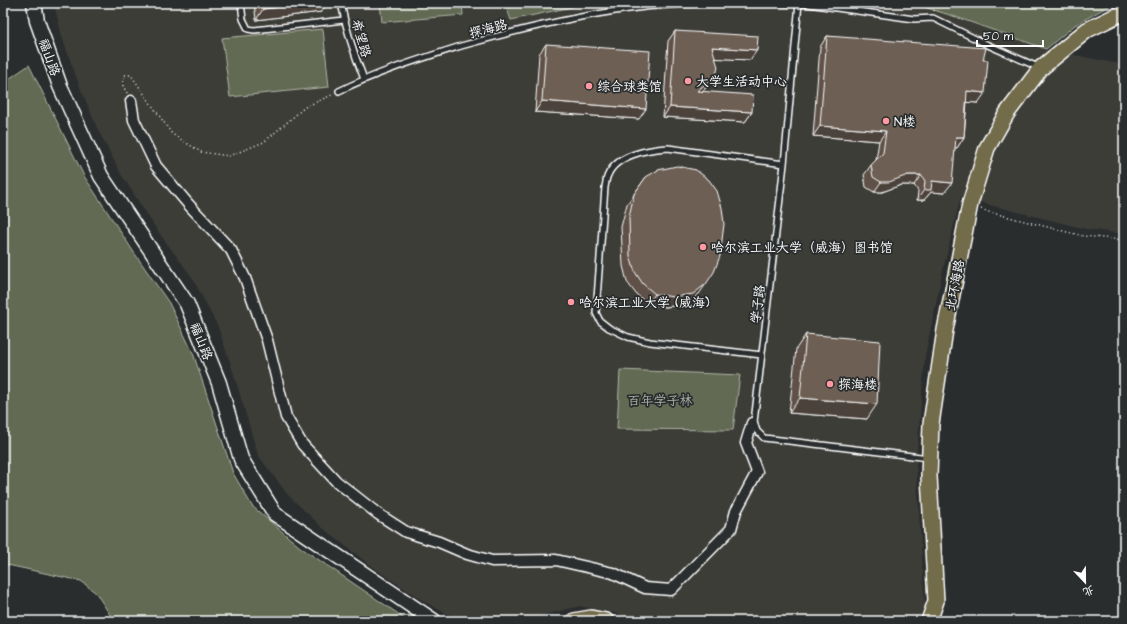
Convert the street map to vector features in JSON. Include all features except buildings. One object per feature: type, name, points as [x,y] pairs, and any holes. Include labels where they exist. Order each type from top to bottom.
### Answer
[{"type":"main road","name":"福山路","points":[[34,3],[37,21],[60,86],[101,176],[187,304],[219,383],[241,459],[275,514],[434,621]]},
{"type":"main road","name":"北环海路","points":[[929,621],[936,601],[929,476],[930,424],[944,338],[970,204],[987,148],[1007,113],[1041,68],[1087,30],[1124,12]]},
{"type":"main road","points":[[574,621],[591,618],[606,621]]},
{"type":"street","points":[[131,101],[134,120],[156,166],[189,205],[231,250],[245,278],[267,340],[286,416],[302,444],[336,481],[378,514],[406,532],[438,542],[467,554],[492,561],[556,560],[613,573],[645,588],[671,590],[731,529],[736,511],[757,472],[746,443],[752,422]]},
{"type":"lane","points":[[241,3],[243,20],[248,29],[254,30],[344,20]]},
{"type":"lane","name":"希望路","points":[[341,3],[344,20],[355,58],[364,79]]},
{"type":"lane","name":"探海路","points":[[339,91],[364,79],[422,58],[507,33],[574,18],[645,7],[697,3]]},
{"type":"lane","points":[[780,3],[799,3],[914,18],[933,18],[988,45],[1041,68]]},
{"type":"lane","name":"学子路","points":[[799,3],[799,16],[784,164],[754,422],[757,431],[764,438],[929,458]]},
{"type":"lane","points":[[762,355],[650,342],[628,337],[609,328],[600,321],[596,313],[605,187],[608,174],[613,166],[636,153],[653,149],[668,148],[784,164]]},
{"type":"path","points":[[131,101],[124,86],[124,75],[131,75],[172,134],[201,152],[229,156],[264,142],[305,108],[339,91]]},
{"type":"path","points":[[970,204],[989,212],[1082,236],[1124,240]]},
{"type":"shaded area","name":"哈尔滨工业大学 (威海)","points":[[54,3],[1114,3],[1075,25],[1046,49],[1124,65],[1124,234],[1086,229],[990,205],[961,196],[942,274],[925,356],[916,464],[925,606],[918,621],[631,621],[619,614],[580,606],[519,621],[468,621],[447,614],[420,599],[371,566],[324,529],[288,495],[258,455],[218,327],[192,277],[157,230],[121,174],[98,130],[78,82],[62,37]]},
{"type":"green space","points":[[380,3],[462,3],[463,15],[382,22]]},
{"type":"green space","points":[[505,3],[597,3],[511,20]]},
{"type":"green space","points":[[904,3],[1114,3],[1075,25],[1046,49],[956,17],[921,6]]},
{"type":"green space","points":[[323,29],[329,87],[230,97],[222,38]]},
{"type":"green space","points":[[29,65],[84,176],[169,303],[193,353],[233,473],[252,506],[300,547],[407,621],[114,621],[96,593],[81,581],[3,564],[3,83]]},
{"type":"green space","name":"百年学子林","points":[[620,370],[740,375],[733,430],[617,429]]},
{"type":"place","name":"大学生活动中心","points":[[688,81]]},
{"type":"place","name":"综合球类馆","points":[[589,86]]},
{"type":"place","name":"N楼","points":[[886,121]]},
{"type":"place","name":"哈尔滨工业大学（威海）图书馆","points":[[703,247]]},
{"type":"place","name":"哈尔滨工业大学 (威海)","points":[[571,302]]},
{"type":"place","name":"探海楼","points":[[830,384]]}]
